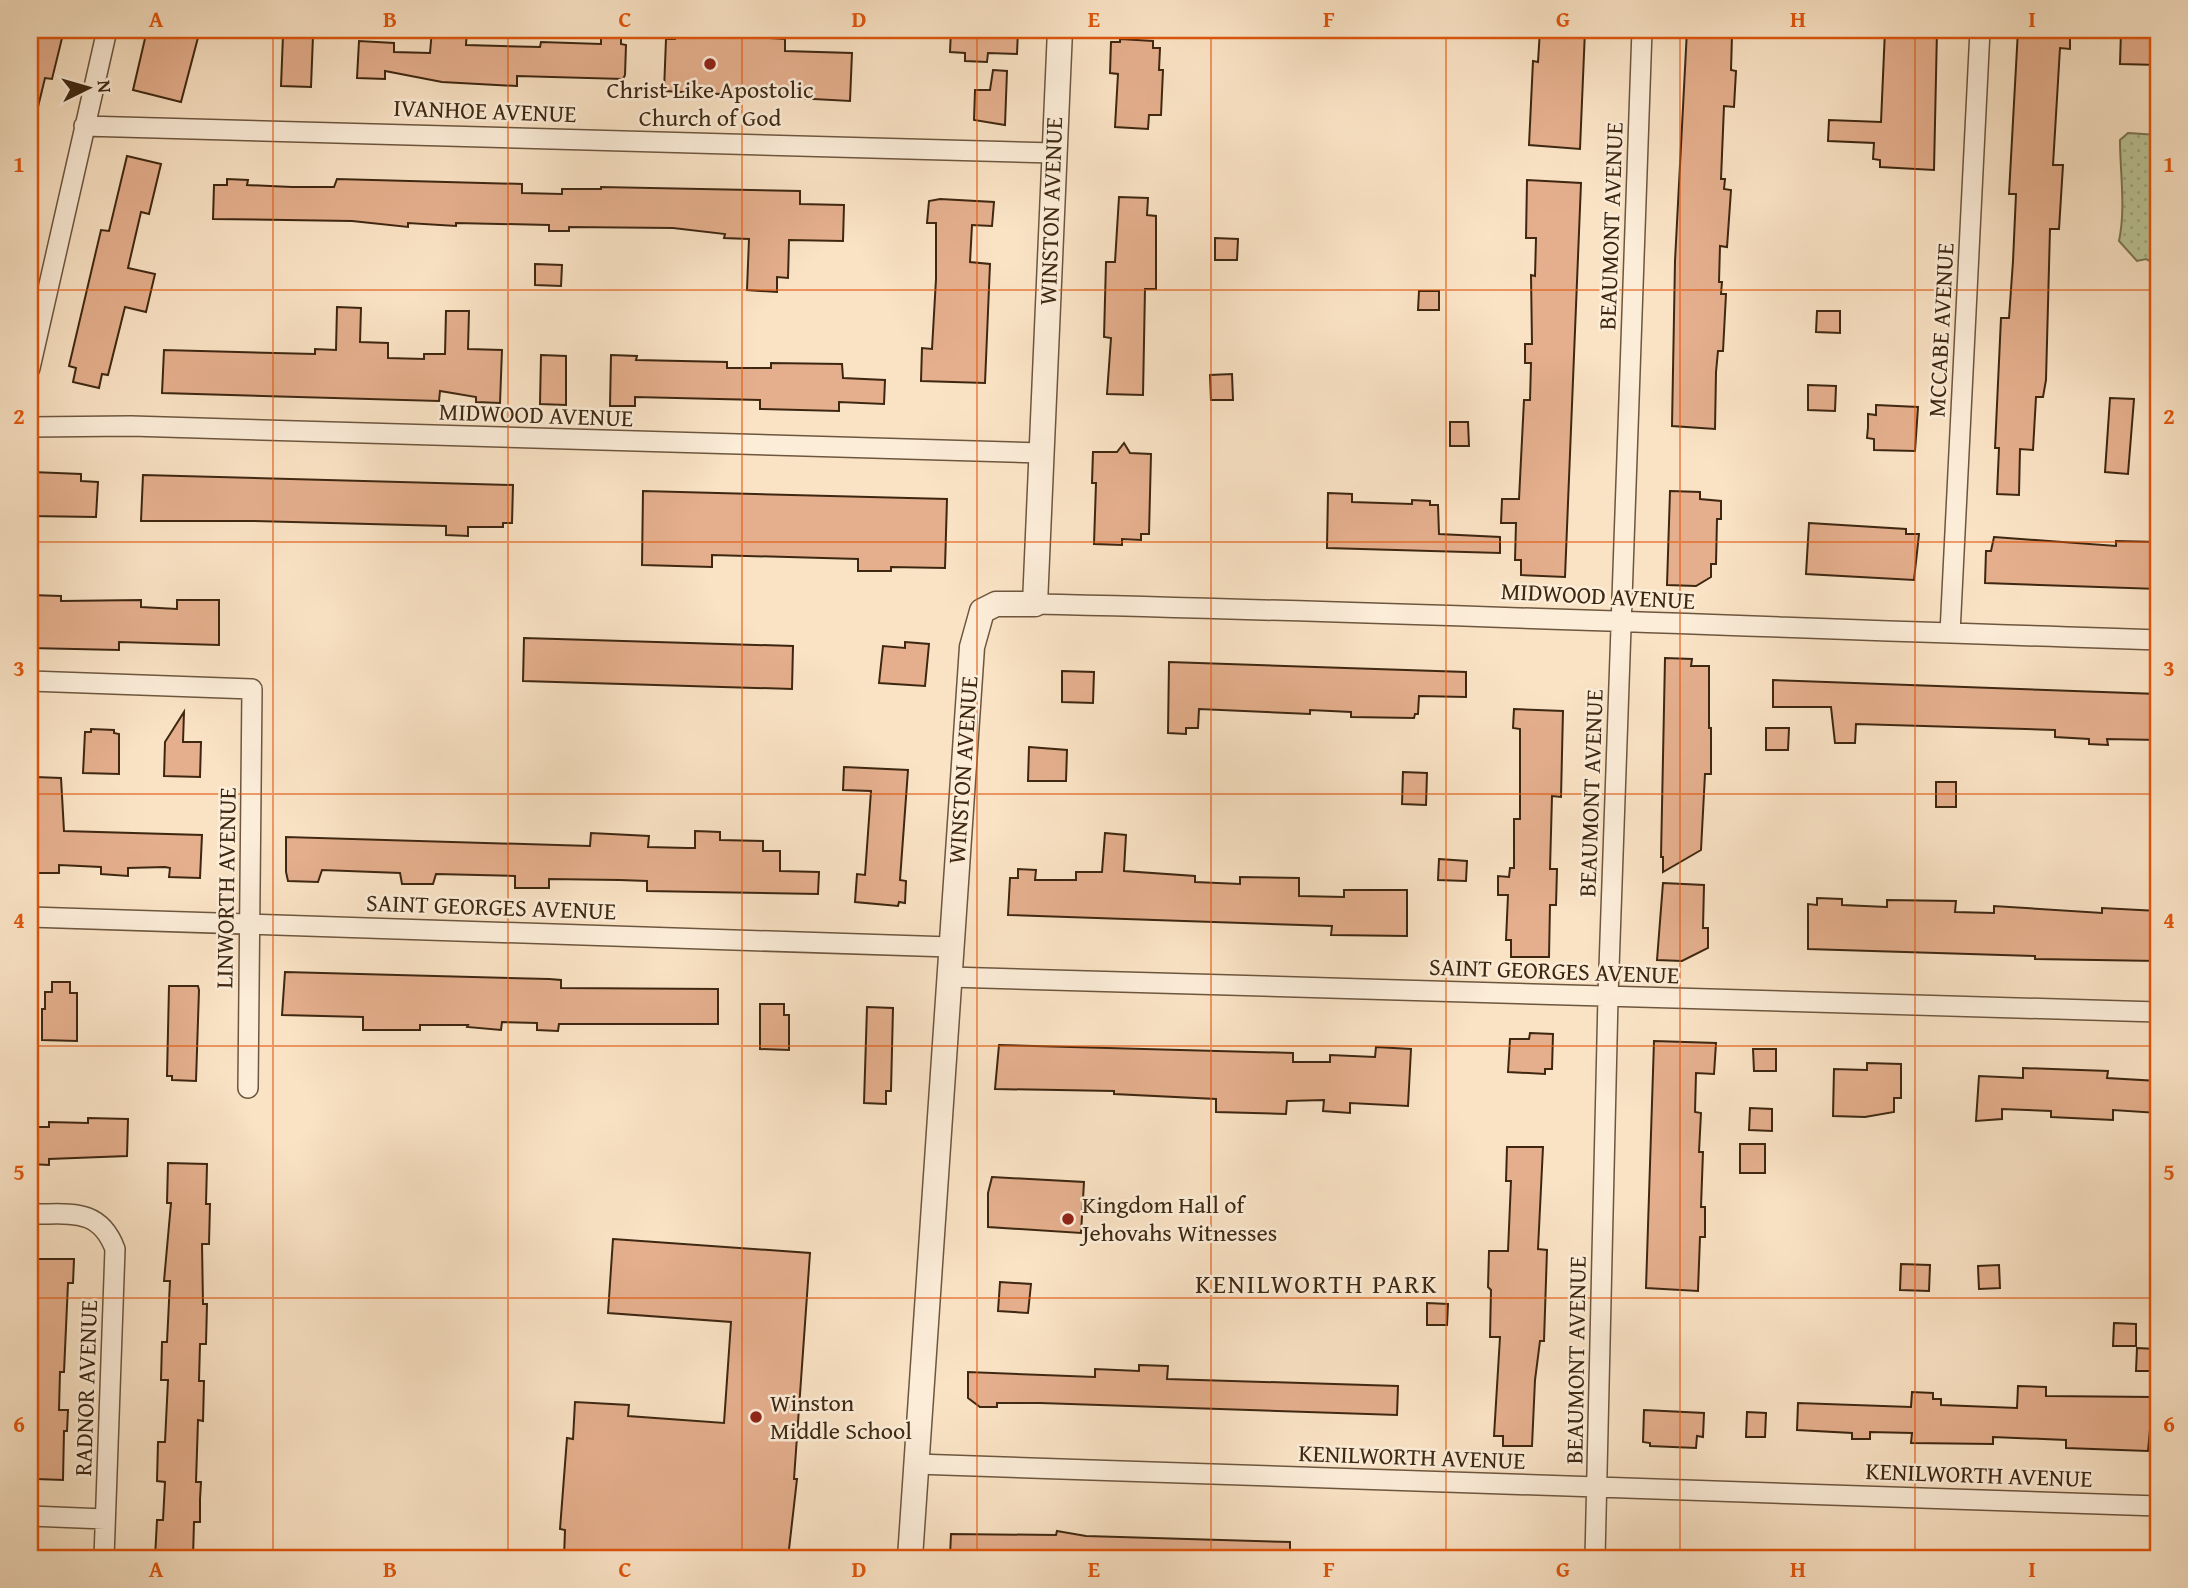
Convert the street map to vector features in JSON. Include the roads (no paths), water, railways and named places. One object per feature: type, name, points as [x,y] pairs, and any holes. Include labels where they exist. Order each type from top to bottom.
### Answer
[{"type":"street","points":[[30,368],[107,30]]},
{"type":"street","name":"WINSTON AVENUE","points":[[910,1558],[950,947],[976,625],[982,611],[996,604],[1035,604],[1060,30]]},
{"type":"street","name":"BEAUMONT AVENUE","points":[[1595,1558],[1608,997],[1642,30]]},
{"type":"street","name":"MCCABE AVENUE","points":[[1950,633],[1980,30]]},
{"type":"street","name":"IVANHOE AVENUE","points":[[84,126],[1053,152]]},
{"type":"street","name":"MIDWOOD AVENUE","points":[[30,427],[144,426],[1041,453]]},
{"type":"street","name":"MIDWOOD AVENUE","points":[[1035,604],[1462,614],[1622,623],[2158,640]]},
{"type":"street","name":"LINWORTH AVENUE","points":[[30,681],[252,689],[248,1088]]},
{"type":"street","name":"SAINT GEORGES AVENUE","points":[[30,917],[950,947]]},
{"type":"street","name":"SAINT GEORGES AVENUE","points":[[949,977],[2158,1012]]},
{"type":"street","name":"RADNOR AVENUE","points":[[30,1214],[78,1214],[101,1224],[110,1235],[116,1266],[104,1558]]},
{"type":"street","name":"KENILWORTH AVENUE","points":[[916,1464],[2158,1506]]},
{"type":"street","points":[[30,1516],[106,1519]]},
{"type":"place","name":"Christ Like Apostolic Church of God","points":[[710,64]]},
{"type":"place","name":"Kingdom Hall of Jehovahs Witnesses","points":[[1068,1219]]},
{"type":"place","name":"Winston Middle School","points":[[756,1417]]},
{"type":"district","name":"KENILWORTH PARK","points":[[1317,1284]]}]
